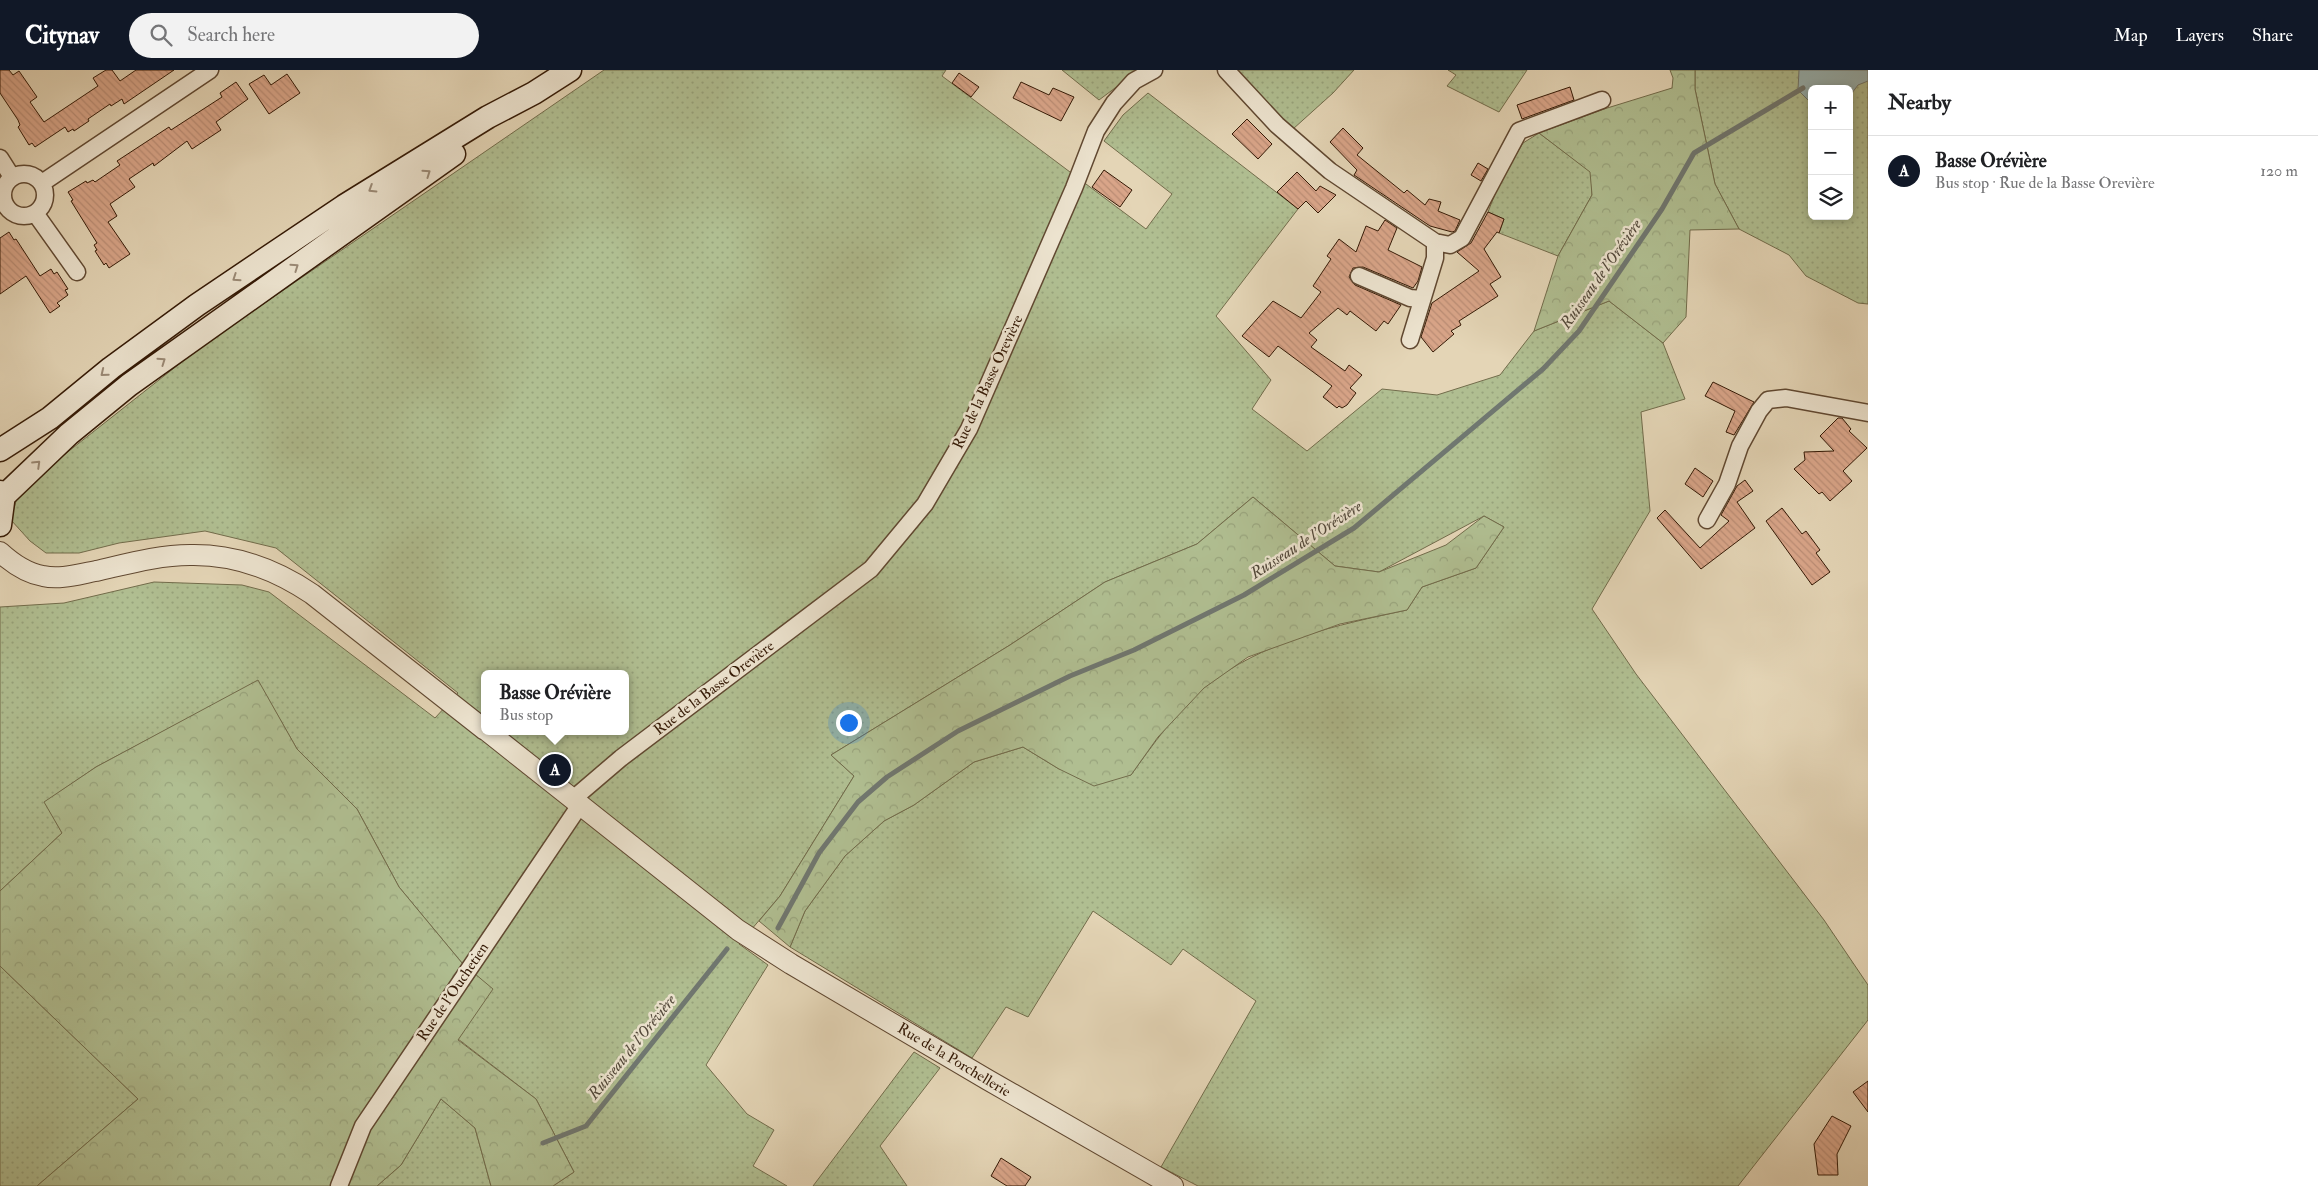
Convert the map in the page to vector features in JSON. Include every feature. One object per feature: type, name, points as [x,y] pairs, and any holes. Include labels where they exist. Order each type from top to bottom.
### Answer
[{"type":"main road","points":[[0,450],[50,418],[111,368],[197,305],[344,206],[488,117],[534,93],[570,70]]},
{"type":"main road","points":[[0,525],[2,518],[1,495],[69,434],[129,385],[508,116],[534,93]]},
{"type":"street","points":[[42,184],[210,70]]},
{"type":"street","name":"Rue de la Basse Orevière","points":[[577,802],[621,758],[871,569],[925,504],[969,429],[1074,188],[1096,131],[1114,103],[1134,81],[1154,70]]},
{"type":"street","points":[[1226,70],[1278,124],[1330,171],[1435,242],[1450,245],[1462,238],[1519,131],[1602,100]]},
{"type":"street","points":[[0,158],[12,177]]},
{"type":"street","points":[[28,174],[36,177],[42,184],[44,199],[35,212],[28,216],[19,216],[3,210],[3,190],[12,177],[28,174]]},
{"type":"street","points":[[35,212],[77,272]]},
{"type":"street","points":[[1410,340],[1435,258],[1435,242]]},
{"type":"street","points":[[1359,276],[1410,298],[1421,299]]},
{"type":"street","points":[[1706,520],[1727,484],[1740,446],[1759,411],[1768,400],[1786,398],[1868,413]]},
{"type":"street","name":"Rue de la Porchellerie","points":[[0,552],[24,570],[45,577],[76,575],[152,558],[189,554],[226,558],[260,566],[283,575],[312,594],[481,727]]},
{"type":"street","name":"Rue de la Porchellerie","points":[[491,735],[738,930],[791,964],[988,1080],[1173,1186]]},
{"type":"street","name":"Rue de l'Ouchetien","points":[[339,1186],[363,1126],[577,802]]},
{"type":"green space","points":[[604,70],[946,70],[942,76],[1146,229],[1172,194],[1104,141],[1123,115],[1148,93],[1298,209],[1216,316],[1271,380],[1252,409],[1307,451],[1382,389],[1437,395],[1500,375],[1534,331],[1609,301],[1663,343],[1685,399],[1641,412],[1650,511],[1592,609],[1636,674],[1824,920],[1868,985],[1868,1020],[1738,1186],[1198,1186],[1161,1167],[1256,1001],[1183,949],[1171,965],[1093,911],[1028,1017],[1006,1007],[972,1058],[790,947],[805,911],[845,856],[884,821],[914,805],[974,762],[1023,747],[1059,769],[1131,775],[1165,729],[1185,706],[1205,687],[1227,671],[1276,646],[1301,637],[1407,610],[1422,587],[1476,568],[1504,527],[1484,516],[1379,572],[1335,566],[1253,497],[1197,544],[1105,582],[1010,645],[831,755],[854,776],[780,896],[739,944],[768,965],[706,1065],[747,1114],[774,1130],[753,1166],[787,1186],[553,1186],[574,1172],[536,1099],[458,1039],[492,989],[462,963],[399,887],[357,809],[297,749],[258,681],[96,767],[45,802],[62,833],[0,891],[0,607],[64,603],[154,582],[242,585],[269,592],[435,718],[458,693],[276,548],[205,531],[119,543],[79,553],[46,553],[30,541],[11,520],[16,501],[36,477],[202,346]]},
{"type":"green space","points":[[1062,70],[1139,70],[1099,100]]},
{"type":"green space","points":[[1236,70],[1354,70],[1333,93],[1293,129]]},
{"type":"green space","points":[[1448,70],[1527,70],[1499,112],[1447,86],[1456,75]]},
{"type":"green space","points":[[1670,70],[1695,70],[1695,89],[1715,184],[1739,229],[1690,230],[1686,317],[1663,343],[1609,301],[1534,331],[1558,256],[1592,195],[1590,172],[1539,133],[1604,109],[1672,88],[1673,78]]},
{"type":"green space","points":[[1695,70],[1868,70],[1868,304],[1858,303],[1806,276],[1789,255],[1739,229],[1715,184],[1695,89]]},
{"type":"green space","points":[[1539,133],[1591,172],[1592,195],[1558,256],[1499,233],[1504,219],[1488,212],[1500,181],[1523,143]]},
{"type":"green space","points":[[1253,497],[1335,566],[1379,572],[1446,545],[1484,516],[1504,527],[1476,568],[1422,587],[1407,610],[1340,624],[1248,657],[1204,688],[1158,737],[1131,775],[1094,786],[1059,769],[1023,747],[974,762],[914,805],[884,821],[845,856],[805,911],[790,947],[759,921],[780,896],[854,776],[831,755],[1010,645],[1105,582],[1197,544]]},
{"type":"green space","points":[[258,680],[297,749],[357,809],[399,887],[462,963],[493,989],[458,1040],[536,1099],[574,1172],[553,1186],[491,1186],[475,1128],[441,1099],[401,1165],[377,1186],[37,1186],[138,1099],[0,966],[0,891],[62,833],[44,802],[96,767]]},
{"type":"green space","points":[[0,966],[138,1099],[37,1186],[0,1186]]},
{"type":"green space","points":[[914,1052],[940,1068],[880,1146],[907,1186],[813,1186]]},
{"type":"green space","points":[[441,1099],[475,1128],[491,1186],[377,1186],[401,1165]]},
{"type":"water","points":[[1799,70],[1868,70],[1868,81],[1858,85],[1853,92],[1853,85],[1808,85],[1808,100],[1798,90]]},
{"type":"building","points":[[0,70],[9,70],[13,75],[19,71],[37,97],[30,102],[44,122],[98,86],[93,78],[106,70],[112,70],[120,81],[136,70],[174,70],[124,104],[122,99],[111,106],[110,104],[74,131],[73,129],[68,132],[65,127],[35,147],[32,143],[29,145],[18,127],[20,125],[18,120],[0,93]]},
{"type":"building","points":[[959,73],[979,87],[971,97],[952,83]]},
{"type":"building","points":[[287,74],[300,93],[269,114],[249,84],[264,75],[271,85]]},
{"type":"building","points":[[236,82],[248,99],[216,122],[221,130],[192,149],[187,141],[154,166],[153,163],[129,179],[135,187],[110,204],[117,216],[108,222],[130,254],[109,268],[106,263],[104,265],[95,251],[97,250],[94,245],[97,243],[71,201],[73,200],[68,192],[86,181],[87,183],[93,180],[95,182],[120,165],[117,161],[169,127],[171,130],[222,97],[220,93]]},
{"type":"building","points":[[1021,82],[1049,95],[1053,88],[1074,97],[1061,121],[1013,98]]},
{"type":"building","points":[[1570,87],[1574,100],[1522,119],[1517,105]]},
{"type":"building","points":[[1247,119],[1272,144],[1258,159],[1232,134]]},
{"type":"building","points":[[1343,128],[1363,148],[1357,155],[1404,193],[1407,190],[1425,205],[1429,199],[1441,202],[1438,211],[1460,220],[1455,231],[1452,232],[1430,226],[1354,175],[1357,170],[1330,142]]},
{"type":"building","points":[[1478,163],[1488,169],[1481,181],[1471,175]]},
{"type":"building","points":[[1104,170],[1132,190],[1120,207],[1092,187]]},
{"type":"building","points":[[1297,172],[1316,191],[1320,186],[1336,195],[1318,213],[1306,201],[1298,209],[1277,192]]},
{"type":"building","points":[[1488,212],[1504,219],[1499,233],[1497,232],[1484,249],[1501,277],[1490,284],[1498,296],[1459,321],[1461,325],[1451,331],[1454,334],[1433,352],[1421,337],[1432,303],[1479,271],[1457,252],[1471,243]]},
{"type":"building","points":[[1385,220],[1397,228],[1388,250],[1422,267],[1418,281],[1413,288],[1363,267],[1353,268],[1349,277],[1355,285],[1401,305],[1388,324],[1384,321],[1376,331],[1350,311],[1347,315],[1338,308],[1309,333],[1317,340],[1311,347],[1345,371],[1349,365],[1362,375],[1350,388],[1356,393],[1347,405],[1337,408],[1323,397],[1332,386],[1278,346],[1269,357],[1242,336],[1273,301],[1301,318],[1321,292],[1313,286],[1331,259],[1327,256],[1339,239],[1356,252],[1366,226],[1378,231]]},
{"type":"building","points":[[9,232],[14,240],[16,239],[40,276],[51,269],[54,274],[57,272],[68,289],[65,290],[68,295],[57,303],[60,306],[50,313],[26,276],[0,294],[0,238]]},
{"type":"building","points":[[1713,382],[1754,402],[1734,435],[1726,432],[1735,411],[1705,396]]},
{"type":"building","points":[[1838,418],[1842,418],[1851,429],[1849,431],[1867,448],[1843,471],[1852,481],[1830,501],[1822,492],[1819,494],[1794,469],[1805,460],[1804,452],[1834,451],[1820,436]]},
{"type":"building","points":[[1695,468],[1713,481],[1703,497],[1685,484]]},
{"type":"building","points":[[1745,480],[1753,491],[1737,502],[1755,528],[1701,569],[1657,518],[1665,510],[1700,548],[1729,521],[1721,515],[1737,486]]},
{"type":"building","points":[[1782,508],[1802,534],[1806,531],[1820,550],[1816,553],[1830,572],[1812,585],[1766,521]]},
{"type":"building","points":[[1868,1081],[1868,1112],[1853,1092]]},
{"type":"building","points":[[1832,1116],[1851,1126],[1837,1154],[1838,1175],[1818,1175],[1814,1144]]},
{"type":"building","points":[[1001,1158],[1031,1177],[1025,1186],[1007,1186],[991,1176]]},
{"type":"waterway","name":"Ruisseau de l'Orévière","points":[[778,928],[819,853],[858,802],[887,777],[958,731],[1070,676],[1134,650],[1244,595],[1354,528],[1543,369],[1579,331],[1662,209],[1694,153],[1803,88]]},
{"type":"waterway","name":"Ruisseau de l'Orévière","points":[[543,1143],[586,1126],[727,949]]},
{"type":"place","name":"Basse Orévière","points":[[555,770]]}]
